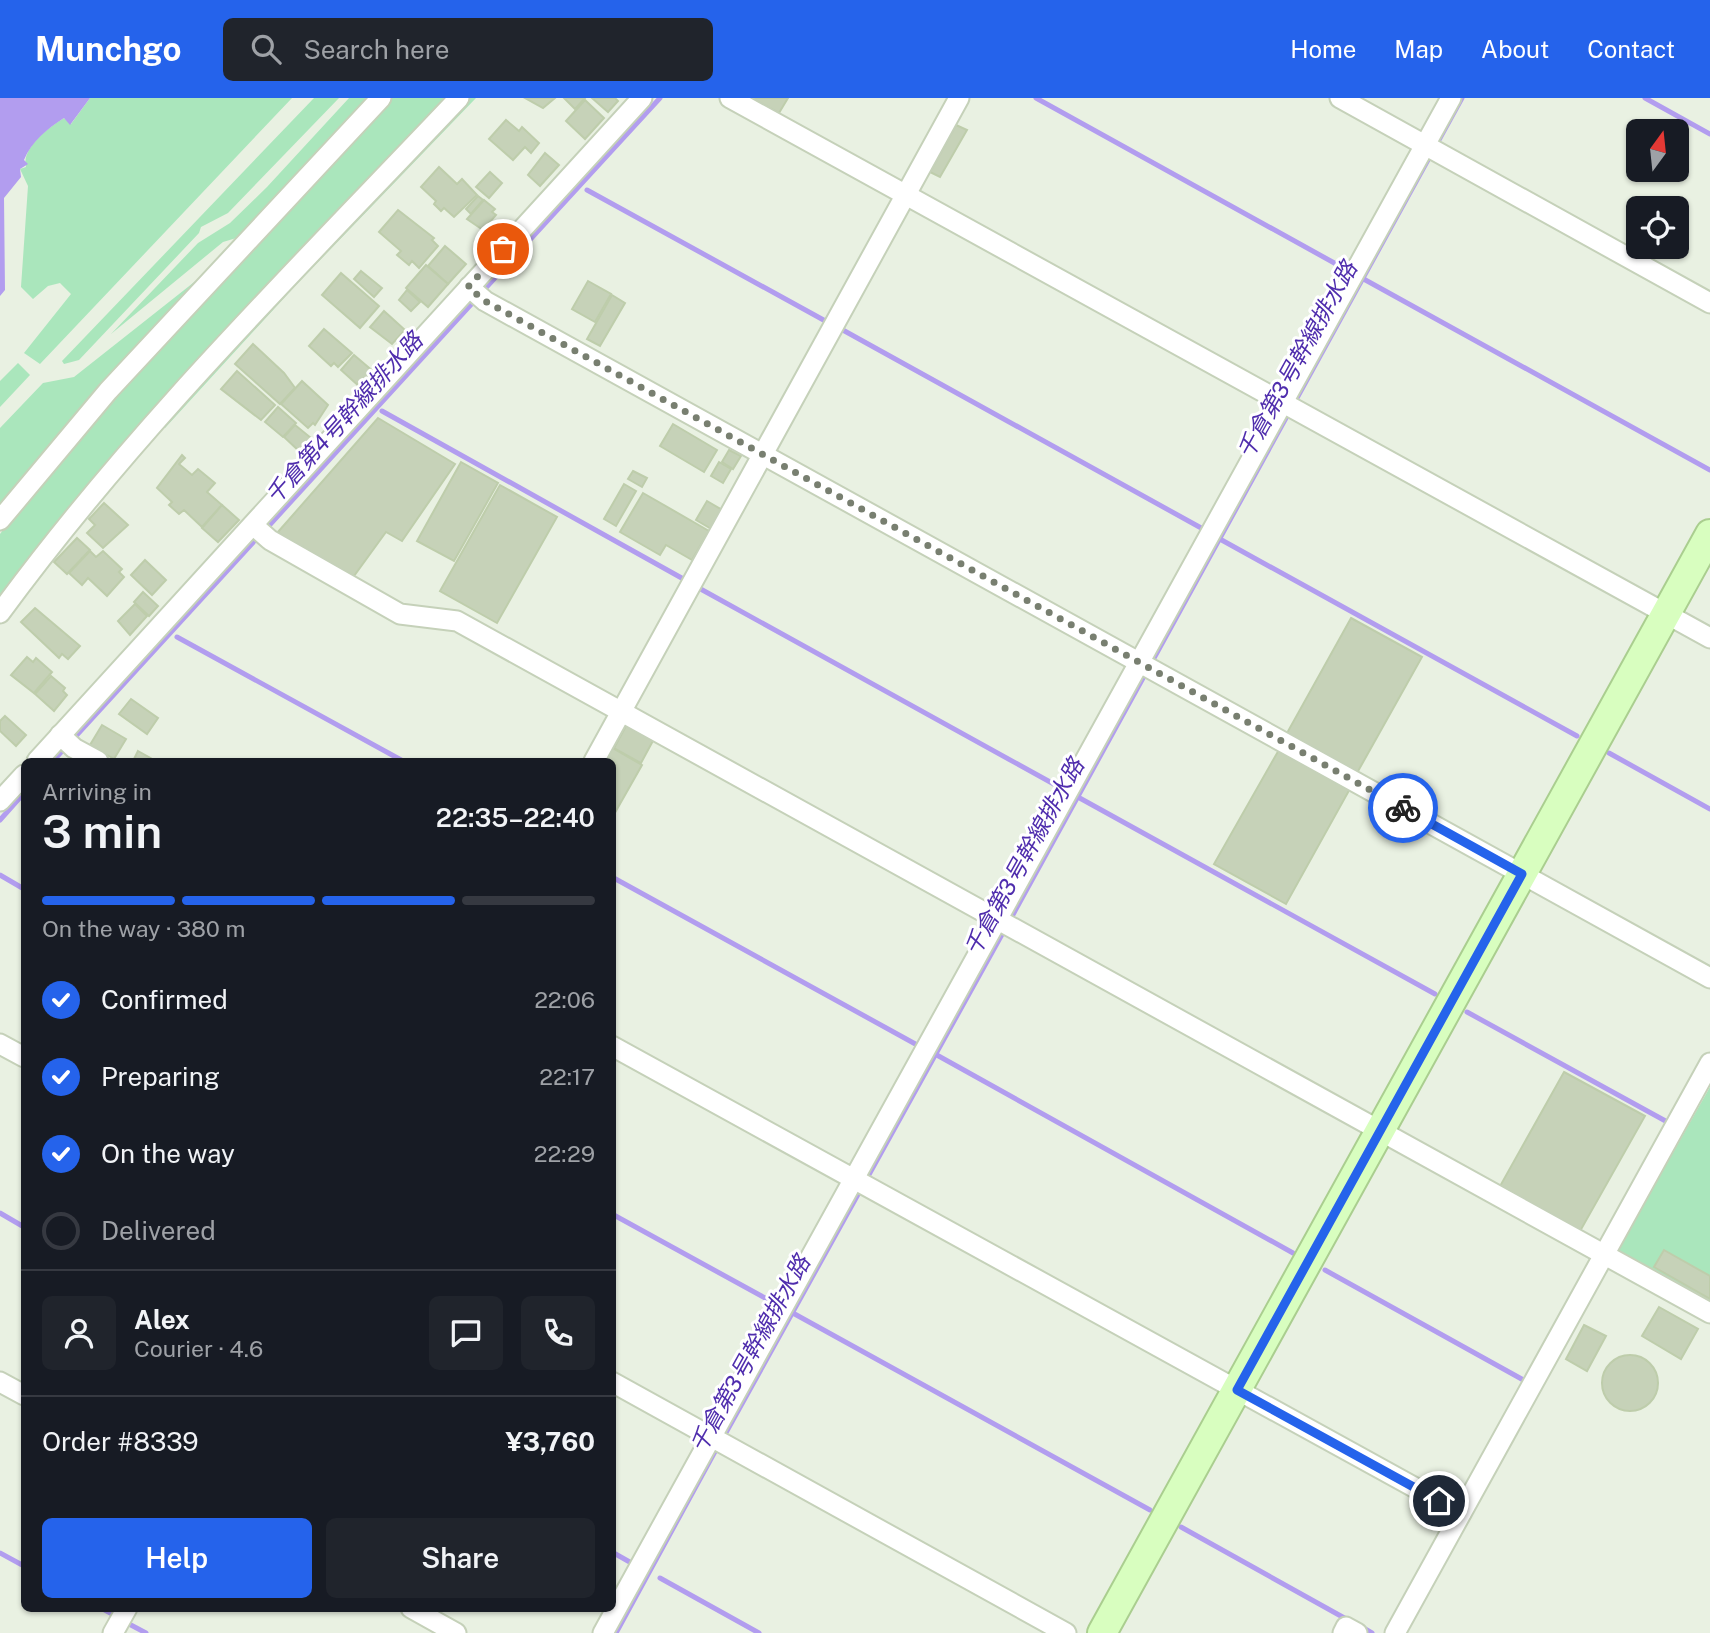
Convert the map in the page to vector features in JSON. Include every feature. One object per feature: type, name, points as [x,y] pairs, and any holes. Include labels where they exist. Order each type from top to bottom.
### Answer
[{"type":"street","points":[[0,520],[108,391],[381,98]]},
{"type":"street","points":[[0,613],[63,528],[152,424],[458,98]]},
{"type":"street","points":[[41,758],[66,740],[476,293],[642,98]]},
{"type":"street","points":[[730,98],[1710,638]]},
{"type":"street","points":[[596,758],[959,98]]},
{"type":"street","points":[[1340,98],[1710,303]]},
{"type":"street","points":[[616,1611],[718,1441],[1004,923],[1430,148],[1451,98]]},
{"type":"street","points":[[476,293],[1710,978]]},
{"type":"street","points":[[258,530],[401,614],[457,621],[1710,1313]]},
{"type":"street","points":[[1102,1633],[1710,534]]},
{"type":"street","points":[[66,740],[93,758]]},
{"type":"street","points":[[0,802],[21,778]]},
{"type":"street","points":[[0,1044],[21,1055]]},
{"type":"street","points":[[616,1048],[1461,1513]]},
{"type":"street","points":[[1395,1633],[1710,1063]]},
{"type":"street","points":[[0,1382],[21,1393]]},
{"type":"street","points":[[616,1384],[1066,1633]]},
{"type":"street","points":[[113,1633],[125,1612]]},
{"type":"street","points":[[418,1612],[456,1633]]},
{"type":"street","points":[[603,1633],[616,1612]]},
{"type":"street","points":[[1343,1633],[1346,1627],[1357,1633]]},
{"type":"green space","points":[[90,98],[292,98],[40,364],[24,353],[71,294],[60,283],[48,286],[33,299],[21,287],[28,186],[20,169],[26,167],[28,153],[38,139],[64,118],[71,124]]},
{"type":"green space","points":[[314,98],[339,98],[228,213],[201,227],[199,233],[79,360],[64,364],[62,361]]},
{"type":"green space","points":[[349,98],[371,98],[243,236],[223,242],[111,334],[198,243],[230,223],[267,187]]},
{"type":"green space","points":[[392,98],[450,98],[0,602],[0,534],[24,502],[114,398]]},
{"type":"green space","points":[[461,98],[476,98],[295,286],[165,428],[159,423]]},
{"type":"green space","points":[[212,268],[0,508],[0,428],[43,383],[74,377]]},
{"type":"green space","points":[[18,363],[30,375],[0,407],[0,381]]},
{"type":"green space","points":[[1710,1087],[1710,1305],[1620,1256],[1619,1248]]},
{"type":"shaded area","points":[[0,98],[90,98],[70,125],[64,118],[36,141],[24,160],[28,164],[20,169],[21,177],[4,198],[5,290],[0,296]]},
{"type":"building","points":[[525,98],[555,98],[543,108]]},
{"type":"building","points":[[564,98],[585,98],[575,109]]},
{"type":"building","points":[[592,98],[615,98],[618,101],[608,112]]},
{"type":"building","points":[[751,98],[788,98],[779,113]]},
{"type":"building","points":[[585,100],[604,118],[585,139],[566,121]]},
{"type":"building","points":[[506,120],[519,131],[522,127],[539,143],[531,153],[525,147],[513,160],[489,139]]},
{"type":"building","points":[[956,125],[967,130],[940,177],[930,172]]},
{"type":"building","points":[[545,153],[559,165],[540,186],[528,175]]},
{"type":"building","points":[[439,167],[457,184],[462,179],[477,195],[454,217],[444,208],[441,211],[434,204],[436,201],[421,187]]},
{"type":"building","points":[[490,172],[502,183],[489,198],[476,187]]},
{"type":"building","points":[[478,196],[483,200],[471,214],[466,209]]},
{"type":"building","points":[[484,200],[495,209],[492,212],[496,215],[483,230],[467,219]]},
{"type":"building","points":[[398,210],[434,238],[432,240],[438,246],[419,268],[412,261],[409,265],[397,255],[401,251],[379,232]]},
{"type":"building","points":[[445,246],[466,264],[448,284],[428,266]]},
{"type":"building","points":[[426,265],[448,284],[428,307],[406,288]]},
{"type":"building","points":[[361,271],[382,288],[374,297],[354,279]]},
{"type":"building","points":[[341,273],[379,306],[360,328],[322,295]]},
{"type":"building","points":[[588,281],[611,294],[595,322],[572,309]]},
{"type":"building","points":[[407,290],[420,302],[411,311],[399,300]]},
{"type":"building","points":[[612,295],[625,303],[600,346],[587,339]]},
{"type":"building","points":[[384,311],[405,330],[392,344],[370,327]]},
{"type":"building","points":[[324,329],[352,353],[338,367],[334,363],[331,366],[309,346]]},
{"type":"building","points":[[253,344],[284,373],[295,388],[280,404],[235,364]]},
{"type":"building","points":[[354,355],[374,372],[360,387],[341,370]]},
{"type":"building","points":[[237,371],[275,405],[261,420],[221,389]]},
{"type":"building","points":[[302,381],[328,405],[315,425],[313,423],[308,428],[281,404]]},
{"type":"building","points":[[278,407],[296,423],[283,437],[265,422]]},
{"type":"building","points":[[378,418],[455,464],[402,541],[386,532],[354,576],[299,549],[278,532]]},
{"type":"building","points":[[673,424],[717,450],[704,472],[660,446]]},
{"type":"building","points":[[295,425],[311,438],[299,451],[284,437]]},
{"type":"building","points":[[729,450],[741,456],[733,469],[722,462]]},
{"type":"building","points":[[182,455],[185,458],[179,464],[192,475],[198,469],[215,483],[207,492],[222,505],[202,527],[184,510],[179,514],[169,505],[172,502],[157,488]]},
{"type":"building","points":[[461,462],[498,483],[454,561],[417,541]]},
{"type":"building","points":[[719,462],[731,469],[723,483],[711,476]]},
{"type":"building","points":[[633,471],[647,478],[642,487],[628,479]]},
{"type":"building","points":[[624,484],[636,491],[616,526],[604,519]]},
{"type":"building","points":[[500,485],[557,517],[497,623],[440,591]]},
{"type":"building","points":[[643,493],[709,531],[692,560],[666,545],[660,555],[620,532]]},
{"type":"building","points":[[707,501],[724,511],[713,530],[696,520]]},
{"type":"building","points":[[104,503],[128,525],[103,548],[87,533],[95,525],[89,519]]},
{"type":"building","points":[[222,505],[239,520],[218,542],[202,528]]},
{"type":"building","points":[[77,538],[90,550],[67,574],[54,562]]},
{"type":"building","points":[[90,551],[96,557],[103,551],[122,569],[119,572],[124,577],[107,596],[88,578],[82,585],[69,573]]},
{"type":"building","points":[[145,560],[166,580],[152,595],[131,575]]},
{"type":"building","points":[[143,592],[158,606],[149,616],[134,602]]},
{"type":"building","points":[[135,604],[147,616],[130,635],[118,621]]},
{"type":"building","points":[[35,608],[80,646],[68,659],[62,654],[59,658],[21,622]]},
{"type":"building","points":[[1351,618],[1422,657],[1357,773],[1287,733]]},
{"type":"building","points":[[27,657],[33,662],[36,658],[52,672],[34,693],[11,675]]},
{"type":"building","points":[[51,676],[65,688],[63,691],[67,695],[54,711],[35,694]]},
{"type":"building","points":[[131,699],[158,718],[147,734],[119,714]]},
{"type":"building","points":[[5,716],[26,735],[16,746],[0,731],[0,721]]},
{"type":"building","points":[[627,724],[654,739],[641,763],[614,748]]},
{"type":"building","points":[[102,725],[126,739],[115,758],[90,745]]},
{"type":"building","points":[[609,746],[642,765],[616,811],[616,758],[603,758]]},
{"type":"building","points":[[1280,748],[1351,787],[1286,904],[1214,864]]},
{"type":"building","points":[[138,751],[150,758],[134,758]]},
{"type":"building","points":[[1564,1072],[1645,1116],[1579,1233],[1499,1188]]},
{"type":"building","points":[[1664,1250],[1710,1276],[1710,1299],[1654,1267]]},
{"type":"building","points":[[1659,1307],[1698,1329],[1681,1359],[1642,1336]]},
{"type":"building","points":[[1584,1325],[1606,1336],[1587,1371],[1566,1359]]},
{"type":"building","points":[[1625,1355],[1635,1355],[1650,1363],[1656,1372],[1656,1394],[1650,1403],[1635,1411],[1625,1411],[1607,1399],[1602,1388],[1602,1378],[1614,1360]]},
{"type":"waterway","name":"千倉第4号幹線排水路","points":[[482,292],[660,98]]},
{"type":"waterway","points":[[1036,98],[1347,270]]},
{"type":"waterway","name":"千倉第3号幹線排水路","points":[[1010,920],[1462,98]]},
{"type":"waterway","points":[[1645,98],[1710,134]]},
{"type":"waterway","points":[[587,190],[829,323]]},
{"type":"waterway","points":[[1360,277],[1710,470]]},
{"type":"waterway","name":"千倉第4号幹線排水路","points":[[265,530],[476,299]]},
{"type":"waterway","points":[[841,329],[1203,529]]},
{"type":"waterway","points":[[382,411],[687,581]]},
{"type":"waterway","name":"千倉第4号幹線排水路","points":[[56,758],[258,537]]},
{"type":"waterway","points":[[1218,538],[1577,736]]},
{"type":"waterway","points":[[697,587],[1061,788]]},
{"type":"waterway","points":[[177,637],[398,758]]},
{"type":"waterway","points":[[1609,753],[1710,809]]},
{"type":"waterway","name":"千倉第4号幹線排水路","points":[[0,820],[21,796]]},
{"type":"waterway","points":[[1076,796],[1435,994]]},
{"type":"waterway","points":[[0,875],[21,887]]},
{"type":"waterway","points":[[616,879],[919,1046]]},
{"type":"waterway","name":"千倉第3号幹線排水路","points":[[866,1180],[1005,929]]},
{"type":"waterway","points":[[1467,1012],[1671,1124]]},
{"type":"waterway","points":[[935,1054],[1293,1253]]},
{"type":"waterway","name":"千倉第3号幹線排水路","points":[[723,1438],[861,1189]]},
{"type":"waterway","points":[[0,1213],[21,1225]]},
{"type":"waterway","points":[[616,1216],[776,1304]]},
{"type":"waterway","points":[[1325,1270],[1527,1382]]},
{"type":"waterway","points":[[791,1312],[1150,1510]]},
{"type":"waterway","name":"千倉第3号幹線排水路","points":[[616,1633],[718,1446]]},
{"type":"waterway","points":[[1181,1527],[1348,1620]]},
{"type":"waterway","points":[[0,1553],[21,1564]]},
{"type":"waterway","points":[[616,1554],[635,1565]]},
{"type":"waterway","points":[[660,1578],[759,1633]]},
{"type":"waterway","points":[[108,1612],[114,1615]]},
{"type":"waterway","points":[[129,1624],[146,1633]]},
{"type":"waterway","points":[[1360,1626],[1372,1633]]},
{"type":"way so far","points":[[503,249],[468,287],[485,301],[1403,808]]},
{"type":"route","points":[[1403,808],[1522,874],[1237,1390],[1439,1501]]}]
